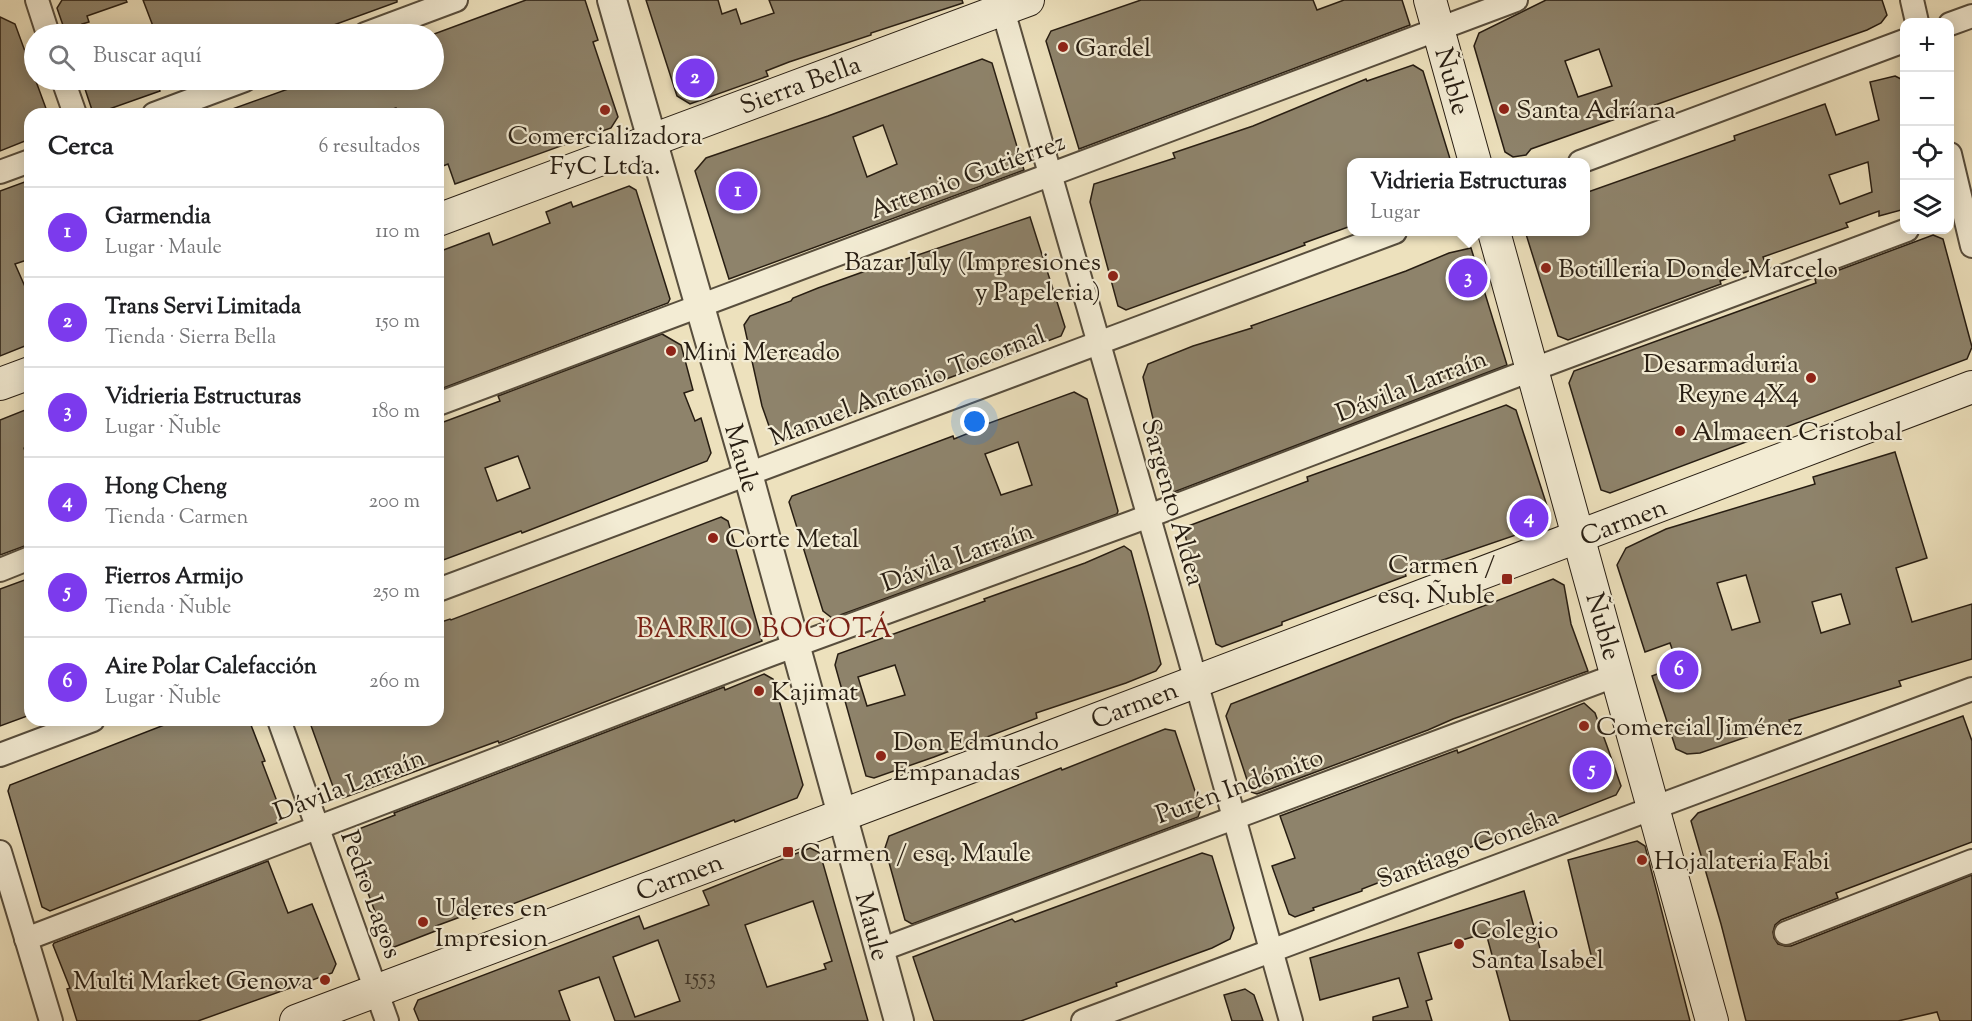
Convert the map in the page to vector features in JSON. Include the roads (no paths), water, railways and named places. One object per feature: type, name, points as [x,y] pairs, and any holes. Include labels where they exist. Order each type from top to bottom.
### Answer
[{"type":"main road","name":"Sierra Bella","points":[[444,218],[1011,3]]},
{"type":"main road","name":"Ñuble","points":[[1434,15],[1474,158]]},
{"type":"main road","name":"Ñuble","points":[[1495,236],[1712,1021]]},
{"type":"main road","points":[[0,384],[24,375]]},
{"type":"main road","name":"Carmen","points":[[296,1021],[1972,387]]},
{"type":"street","points":[[37,0],[45,24]]},
{"type":"street","points":[[392,24],[456,0]]},
{"type":"street","name":"Maule","points":[[612,0],[748,474],[899,1021]]},
{"type":"street","name":"Artemio Gutiérrez","points":[[444,402],[1050,175],[1434,15],[1516,0]]},
{"type":"street","points":[[1912,0],[1916,18]]},
{"type":"street","name":"Sargento Aldea","points":[[1011,3],[1050,175],[1291,1021]]},
{"type":"street","points":[[1954,23],[1972,16]]},
{"type":"street","points":[[1590,158],[1900,43]]},
{"type":"street","points":[[67,90],[73,108]]},
{"type":"street","points":[[170,108],[218,90]]},
{"type":"street","points":[[0,172],[24,163]]},
{"type":"street","points":[[1954,174],[1972,246]]},
{"type":"street","name":"Dávila Larraín","points":[[26,939],[795,645],[1148,516],[1900,233]]},
{"type":"street","name":"Manuel Antonio Tocornal","points":[[444,588],[1382,236]]},
{"type":"street","points":[[0,570],[24,560]]},
{"type":"street","name":"Purén Indómito","points":[[880,950],[1617,675]]},
{"type":"street","name":"Santiago Concha","points":[[1083,1021],[1972,689]]},
{"type":"street","points":[[0,755],[77,726]]},
{"type":"street","name":"Pedro Lagos","points":[[281,726],[387,1021]]},
{"type":"street","points":[[0,852],[51,1021]]},
{"type":"street","points":[[1786,933],[1972,861]]},
{"type":"place","name":"Gardel","points":[[1063,47]]},
{"type":"place","name":"Trans Servi Limitada","points":[[695,78]]},
{"type":"place","name":"Santa Adríana","points":[[1504,109]]},
{"type":"place","name":"Comercializadora FyC Ltda.","points":[[605,110]]},
{"type":"place","name":"Garmendia","points":[[738,191]]},
{"type":"place","name":"Botilleria Donde Marcelo","points":[[1546,268]]},
{"type":"place","name":"Bazar July (Impresiones y Papeleria)","points":[[1113,276]]},
{"type":"place","name":"Vidrieria Estructuras","points":[[1468,278]]},
{"type":"place","name":"Mini Mercado","points":[[671,351]]},
{"type":"place","name":"Desarmaduria Reyne 4X4","points":[[1811,378]]},
{"type":"place","name":"Almacen Cristobal","points":[[1680,431]]},
{"type":"place","name":"Hong Cheng","points":[[1529,518]]},
{"type":"place","name":"Corte Metal","points":[[713,538]]},
{"type":"place","name":"Carmen / esq. Ñuble","points":[[1507,579]]},
{"type":"place","name":"Aire Polar Calefacción","points":[[1679,670]]},
{"type":"place","name":"Kajimat","points":[[759,691]]},
{"type":"place","name":"Comercial Jiménez","points":[[1584,726]]},
{"type":"place","name":"Don Edmundo Empanadas","points":[[881,756]]},
{"type":"place","name":"Fierros Armijo","points":[[1592,770]]},
{"type":"place","name":"Carmen / esq. Maule","points":[[788,852]]},
{"type":"place","name":"Hojalateria Fabi","points":[[1642,860]]},
{"type":"place","name":"Uderes en Impresion","points":[[423,922]]},
{"type":"place","name":"Colegio Santa Isabel","points":[[1459,944]]},
{"type":"place","name":"Multi Market Genova","points":[[325,980]]},
{"type":"district","name":"BARRIO BOGOTÁ","points":[[765,628]]}]
